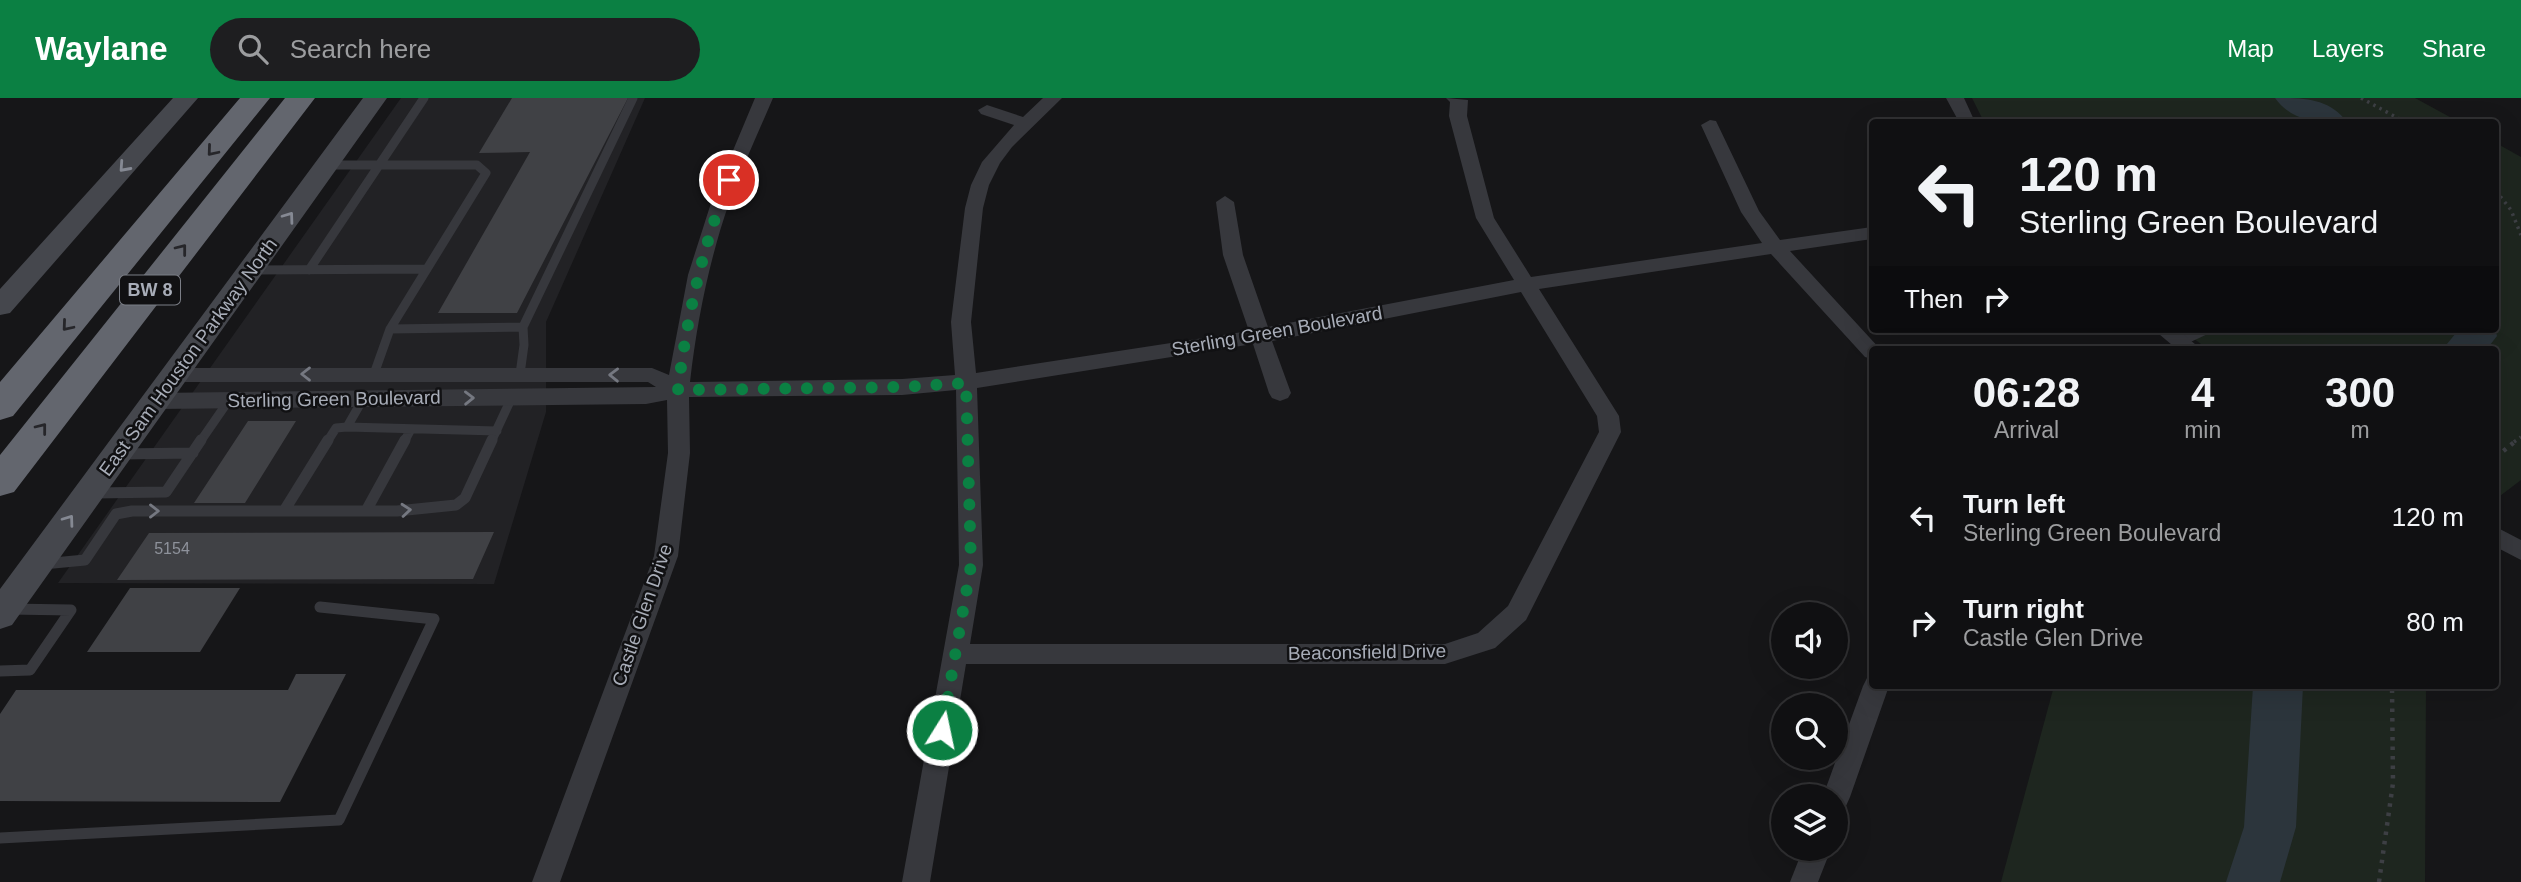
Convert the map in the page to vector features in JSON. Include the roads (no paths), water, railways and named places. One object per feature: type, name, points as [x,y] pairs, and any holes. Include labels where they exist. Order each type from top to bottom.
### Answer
[{"type":"highway","name":"BW 8","points":[[0,407],[255,98]]},
{"type":"highway","name":"BW 8","points":[[0,482],[300,98]]},
{"type":"main road","points":[[0,306],[186,98]]},
{"type":"main road","name":"East Sam Houston Parkway North","points":[[2,612],[375,98]]},
{"type":"street","name":"Castle Glen Drive","points":[[546,882],[666,556],[679,453],[678,390],[685,336],[705,247],[743,145],[764,98]]},
{"type":"street","points":[[916,882],[971,565],[966,383],[961,322],[974,208],[980,185],[992,162],[1025,123],[1053,98]]},
{"type":"street","name":"Beaconsfield Drive","points":[[955,654],[1445,654],[1486,641],[1517,613],[1610,432],[1608,416],[1485,218],[1458,116],[1459,100],[1455,98]]},
{"type":"street","points":[[1955,98],[1966,119]]},
{"type":"street","points":[[987,110],[1025,123]]},
{"type":"street","points":[[1710,125],[1750,212],[1774,246],[1869,349]]},
{"type":"street","points":[[1225,202],[1233,255],[1280,393]]},
{"type":"street","name":"Sterling Green Boulevard","points":[[156,401],[646,396],[678,390],[902,387],[966,383],[1260,335],[1526,284],[1869,233]]},
{"type":"street","points":[[2168,333],[2186,346]]},
{"type":"street","points":[[512,397],[520,374]]},
{"type":"street","name":"Sterling Green Boulevard","points":[[175,375],[652,375],[678,390]]},
{"type":"street","points":[[2499,538],[2521,551]]},
{"type":"street","points":[[1841,784],[1875,689]]},
{"type":"street","points":[[1804,882],[1812,861]]},
{"type":"lane","points":[[309,270],[424,98]]},
{"type":"lane","points":[[520,374],[524,345],[523,327],[633,98]]},
{"type":"lane","points":[[327,165],[477,165],[486,173],[390,329],[374,374]]},
{"type":"lane","points":[[250,270],[427,269]]},
{"type":"lane","points":[[390,329],[523,327]]},
{"type":"lane","points":[[2186,346],[2203,333]]},
{"type":"lane","points":[[37,564],[85,560],[116,514],[132,511],[397,511],[456,505],[465,498],[512,397]]},
{"type":"lane","points":[[347,427],[363,399]]},
{"type":"lane","points":[[89,493],[166,492],[229,400]]},
{"type":"lane","points":[[284,511],[336,428],[497,431]]},
{"type":"lane","points":[[366,511],[411,429]]},
{"type":"lane","points":[[118,454],[193,453]]},
{"type":"lane","points":[[0,838],[339,820],[434,619],[320,607]]},
{"type":"lane","points":[[0,671],[30,670],[71,610],[2,612]]},
{"type":"waterway","points":[[2292,98],[2325,119]]},
{"type":"waterway","points":[[2466,346],[2477,336],[2476,333]]},
{"type":"waterway","points":[[2253,882],[2270,827],[2278,689]]}]
